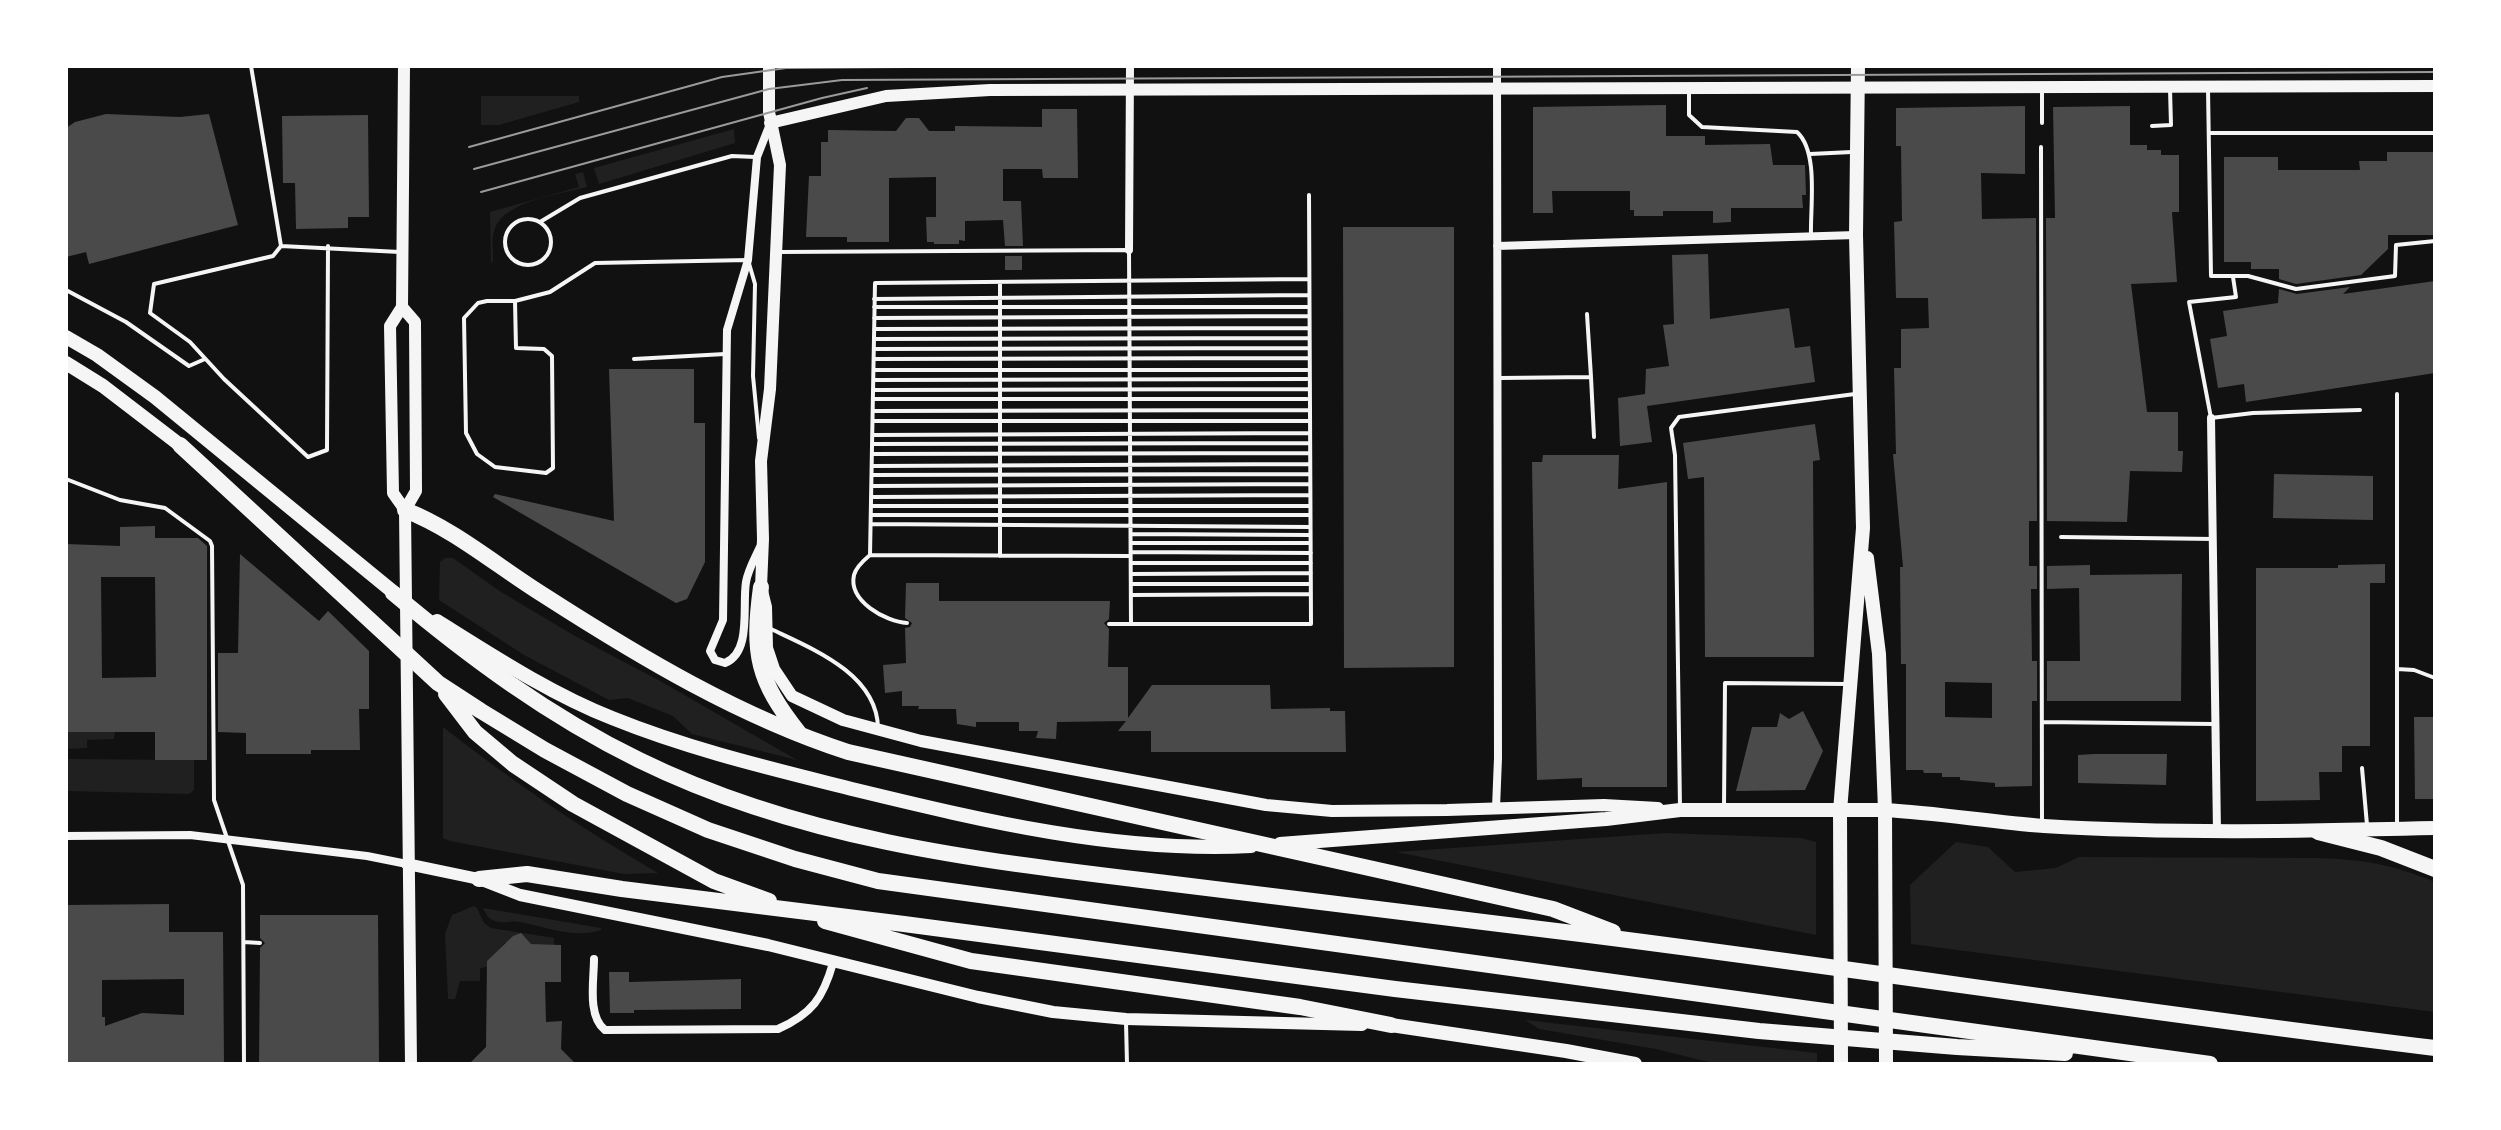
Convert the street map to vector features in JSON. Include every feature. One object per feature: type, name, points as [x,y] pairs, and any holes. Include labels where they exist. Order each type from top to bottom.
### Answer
[{"type":"highway","points":[[180,445],[438,683],[475,732],[513,764],[573,804],[714,881],[827,922],[971,961],[1300,1007],[1391,1025]]},
{"type":"highway","points":[[405,510],[437,522],[512,576],[595,629],[745,712],[802,737],[848,752],[1553,909],[1637,941]]},
{"type":"highway","points":[[761,587],[757,649],[762,673],[770,694],[802,737]]},
{"type":"highway","points":[[393,593],[502,680],[639,760],[703,788],[794,821],[863,839],[1015,865],[1637,941],[2218,1022],[2435,1048]]},
{"type":"highway","points":[[438,683],[545,750],[654,806],[753,847],[878,881],[2210,1064]]},
{"type":"highway","points":[[2318,832],[2381,848],[2435,869]]},
{"type":"highway","points":[[479,879],[527,874],[1395,989],[1759,1031],[1957,1047],[2167,1058]]},
{"type":"main road","points":[[404,66],[402,307],[390,326],[393,493],[405,510]]},
{"type":"main road","points":[[769,66],[770,123],[780,165],[770,389],[761,461],[761,587],[766,607],[767,648],[774,669],[792,696],[843,720],[1005,758],[1266,805],[1332,811],[1604,805],[1680,810],[1885,810],[2042,826],[2217,832],[2435,828]]},
{"type":"main road","points":[[1841,1064],[1840,811],[1863,528],[1856,235],[1858,66]]},
{"type":"main road","points":[[770,123],[858,101],[927,92],[1129,88],[1311,91],[1497,87],[1689,89],[1858,85],[2435,86]]},
{"type":"main road","points":[[402,307],[415,322],[416,491],[405,510],[411,1064]]},
{"type":"main road","points":[[66,337],[129,377],[179,416],[393,593],[495,658],[551,688],[609,717],[683,744],[986,822],[1176,846],[1338,841],[1680,810]]},
{"type":"main road","points":[[66,363],[103,386],[180,445]]},
{"type":"main road","points":[[1863,528],[1879,654],[1887,892],[1886,1064]]},
{"type":"main road","points":[[407,864],[479,879],[520,895],[768,945],[833,963],[1053,1012],[1126,1019],[1391,1025],[1635,1064]]},
{"type":"street","points":[[1129,250],[1130,66]]},
{"type":"street","points":[[1496,808],[1497,66]]},
{"type":"street","points":[[763,539],[746,579],[743,633],[738,651],[733,660],[725,663],[715,660],[710,651],[723,620],[727,330],[748,260],[757,157],[770,123]]},
{"type":"street","points":[[1497,246],[1856,235]]},
{"type":"street","points":[[2211,418],[2217,832]]},
{"type":"street","points":[[66,836],[190,835],[227,838],[407,864]]},
{"type":"street","points":[[594,959],[594,1016],[605,1030],[778,1029],[796,1021],[814,1005],[826,988],[833,963]]},
{"type":"lane","points":[[251,66],[281,246],[273,256],[154,284],[150,313],[190,342],[308,457],[327,450],[328,246]]},
{"type":"lane","points":[[2042,87],[2042,123]]},
{"type":"lane","points":[[2152,126],[2171,125],[2170,87]]},
{"type":"lane","points":[[2208,87],[2211,276],[2248,276],[2296,289],[2395,276],[2396,245],[2435,241]]},
{"type":"lane","points":[[1689,89],[1689,115],[1702,127],[1797,132],[1810,154],[1811,236]]},
{"type":"lane","points":[[2209,133],[2435,133]]},
{"type":"lane","points":[[2041,147],[2042,826]]},
{"type":"lane","points":[[1810,154],[1858,152]]},
{"type":"lane","points":[[540,222],[550,233],[548,256],[536,264],[521,264],[506,248],[507,233],[511,226],[525,219],[540,222],[580,198],[732,156],[757,157]]},
{"type":"lane","points":[[1109,624],[1311,624],[1309,195]]},
{"type":"lane","points":[[281,246],[402,252]]},
{"type":"lane","points":[[776,252],[1129,250],[1131,624]]},
{"type":"lane","points":[[515,301],[516,348],[544,349],[552,356],[553,468],[546,473],[495,467],[477,454],[466,433],[464,318],[478,303],[515,301],[550,292],[595,263],[748,260],[755,284],[753,376],[761,461]]},
{"type":"lane","points":[[2233,276],[2236,297],[2189,302],[2211,418],[2253,413],[2360,410]]},
{"type":"lane","points":[[907,623],[879,616],[856,590],[854,574],[870,555],[875,283],[1309,279]]},
{"type":"lane","points":[[1000,282],[1000,556]]},
{"type":"lane","points":[[66,290],[126,322],[189,366],[205,359]]},
{"type":"lane","points":[[874,299],[1308,295]]},
{"type":"lane","points":[[874,307],[1308,307]]},
{"type":"lane","points":[[1587,314],[1594,437]]},
{"type":"lane","points":[[874,318],[1308,316]]},
{"type":"lane","points":[[874,329],[1308,328]]},
{"type":"lane","points":[[874,339],[1308,338]]},
{"type":"lane","points":[[874,349],[1308,348]]},
{"type":"lane","points":[[634,359],[727,353]]},
{"type":"lane","points":[[874,359],[1308,358]]},
{"type":"lane","points":[[874,370],[1308,370]]},
{"type":"lane","points":[[1497,378],[1591,377]]},
{"type":"lane","points":[[874,380],[1308,379]]},
{"type":"lane","points":[[874,390],[1309,389]]},
{"type":"lane","points":[[1680,810],[1675,455],[1671,428],[1679,417],[1860,394]]},
{"type":"lane","points":[[2397,394],[2397,829]]},
{"type":"lane","points":[[874,399],[1309,399]]},
{"type":"lane","points":[[874,411],[1309,410]]},
{"type":"lane","points":[[873,421],[1309,421]]},
{"type":"lane","points":[[873,435],[1309,433]]},
{"type":"lane","points":[[872,444],[1309,443]]},
{"type":"lane","points":[[872,454],[1309,453]]},
{"type":"lane","points":[[872,466],[1310,464]]},
{"type":"lane","points":[[872,475],[1309,474]]},
{"type":"lane","points":[[66,479],[120,500],[165,508],[210,541],[214,800],[243,885],[244,1064]]},
{"type":"lane","points":[[872,486],[1310,484]]},
{"type":"lane","points":[[871,497],[1310,495]]},
{"type":"lane","points":[[871,506],[1310,506]]},
{"type":"lane","points":[[871,515],[1310,515]]},
{"type":"lane","points":[[871,524],[1310,527]]},
{"type":"lane","points":[[1131,534],[1310,535]]},
{"type":"lane","points":[[2061,537],[2214,539]]},
{"type":"lane","points":[[1131,543],[1310,543]]},
{"type":"lane","points":[[870,555],[1311,553]]},
{"type":"lane","points":[[1131,563],[1311,563]]},
{"type":"lane","points":[[1131,574],[1311,573]]},
{"type":"lane","points":[[1131,584],[1311,584]]},
{"type":"lane","points":[[1131,595],[1311,594]]},
{"type":"lane","points":[[767,627],[853,675],[878,711],[878,730]]},
{"type":"lane","points":[[2397,669],[2414,670],[2435,678]]},
{"type":"lane","points":[[1724,810],[1725,683],[1851,684]]},
{"type":"lane","points":[[2041,722],[2216,724]]},
{"type":"lane","points":[[2362,768],[2367,830]]},
{"type":"lane","points":[[244,942],[260,943]]},
{"type":"lane","points":[[1126,1019],[1127,1064]]},
{"type":"shaded area","points":[[481,96],[579,96],[579,102],[499,125],[481,125]]},
{"type":"shaded area","points":[[734,129],[735,143],[599,184],[594,168]]},
{"type":"shaded area","points":[[583,172],[587,187],[535,200],[510,211],[501,219],[494,232],[491,264],[490,212],[579,187],[575,174]]},
{"type":"shaded area","points":[[453,558],[501,592],[575,636],[797,760],[692,734],[673,716],[628,698],[609,700],[524,655],[439,600],[440,562]]},
{"type":"shaded area","points":[[443,727],[548,804],[658,873],[624,874],[443,838]]},
{"type":"shaded area","points":[[66,732],[115,732],[114,739],[87,740],[87,748],[66,749]]},
{"type":"shaded area","points":[[66,759],[194,760],[194,790],[189,794],[66,791]]},
{"type":"shaded area","points":[[1665,833],[1801,838],[1816,842],[1816,935],[1396,852]]},
{"type":"shaded area","points":[[1956,842],[1988,847],[2015,872],[2056,868],[2079,857],[2319,858],[2378,864],[2405,871],[2435,882],[2435,1012],[1911,944],[1910,885]]},
{"type":"shaded area","points":[[474,906],[484,923],[491,928],[554,938],[554,945],[525,944],[523,935],[513,936],[511,943],[505,943],[488,961],[487,967],[480,968],[480,981],[460,981],[455,999],[448,999],[445,934],[452,915]]},
{"type":"shaded area","points":[[483,908],[601,930],[571,933],[517,922],[498,922],[489,918]]},
{"type":"shaded area","points":[[1525,1020],[1817,1053],[1817,1064],[1717,1064],[1656,1049],[1539,1029]]},
{"type":"building","points":[[1666,105],[1666,136],[1705,136],[1705,145],[1770,144],[1773,165],[1805,165],[1803,208],[1731,208],[1731,222],[1713,223],[1713,211],[1663,211],[1663,216],[1634,216],[1634,210],[1630,210],[1630,191],[1552,191],[1553,213],[1533,213],[1533,107]]},
{"type":"building","points":[[2025,106],[2025,174],[1981,173],[1982,219],[2036,218],[2037,521],[2029,521],[2029,566],[2037,566],[2037,589],[2031,589],[2032,661],[2037,661],[2037,701],[2032,701],[2032,786],[1995,787],[1995,783],[1942,777],[1942,773],[1924,773],[1923,770],[1906,770],[1906,664],[1901,664],[1900,567],[1903,567],[1893,454],[1896,454],[1894,368],[1901,368],[1901,329],[1929,328],[1928,298],[1896,298],[1894,222],[1902,221],[1901,146],[1896,146],[1896,108]],"holes":[[[1945,682],[1992,683],[1992,718],[1945,717]]]},
{"type":"building","points":[[2130,106],[2130,145],[2147,145],[2147,150],[2161,150],[2161,155],[2179,155],[2179,212],[2172,212],[2177,282],[2131,284],[2147,412],[2178,412],[2178,451],[2183,451],[2182,472],[2130,471],[2127,522],[2047,521],[2046,218],[2055,218],[2053,107]]},
{"type":"building","points":[[1042,109],[1077,109],[1078,178],[1043,178],[1042,169],[1003,169],[1003,201],[1021,201],[1023,246],[1005,246],[1003,220],[965,221],[965,241],[959,240],[959,244],[927,242],[926,217],[936,217],[936,177],[889,178],[889,242],[847,242],[847,237],[806,237],[809,176],[821,176],[821,142],[828,142],[828,130],[896,131],[906,118],[919,118],[929,131],[955,131],[955,126],[1042,127]]},
{"type":"building","points":[[106,114],[180,117],[209,114],[238,225],[89,264],[86,252],[66,257],[66,128],[75,122]]},
{"type":"building","points":[[368,115],[369,217],[348,217],[348,228],[296,229],[295,183],[283,183],[282,116]]},
{"type":"building","points":[[2387,152],[2435,152],[2435,235],[2388,235],[2388,249],[2361,275],[2296,284],[2279,279],[2279,269],[2251,269],[2251,262],[2224,262],[2224,157],[2278,157],[2278,170],[2360,170],[2359,161],[2387,161]]},
{"type":"building","points":[[1343,227],[1454,227],[1454,667],[1344,668]]},
{"type":"building","points":[[1708,254],[1710,319],[1789,308],[1795,348],[1810,346],[1815,382],[1647,406],[1652,442],[1620,446],[1618,398],[1645,394],[1646,369],[1669,366],[1663,325],[1674,324],[1672,255]]},
{"type":"building","points":[[1005,256],[1022,256],[1022,270],[1005,270]]},
{"type":"building","points":[[2435,281],[2435,373],[2246,402],[2244,384],[2218,388],[2210,339],[2227,336],[2223,311],[2278,303],[2279,289],[2297,294],[2350,287],[2343,294]]},
{"type":"building","points":[[609,369],[694,369],[694,423],[705,423],[705,562],[687,599],[676,603],[493,497],[495,494],[614,521]]},
{"type":"building","points":[[1815,424],[1820,460],[1813,461],[1814,657],[1705,657],[1704,477],[1688,479],[1683,443]]},
{"type":"building","points":[[1543,455],[1619,455],[1618,489],[1667,482],[1667,787],[1582,787],[1582,778],[1537,780],[1532,462],[1542,462]]},
{"type":"building","points":[[2274,474],[2373,476],[2373,520],[2273,518]]},
{"type":"building","points":[[155,526],[155,538],[198,538],[207,546],[207,760],[155,760],[155,732],[66,732],[66,544],[120,546],[120,527]],"holes":[[[101,577],[155,577],[156,677],[102,678]]]},
{"type":"building","points":[[240,554],[319,621],[328,611],[369,651],[369,709],[359,709],[360,750],[246,754],[246,733],[218,732],[218,653],[238,653]]},
{"type":"building","points":[[2385,564],[2385,583],[2370,583],[2370,746],[2342,746],[2342,772],[2319,772],[2320,800],[2256,801],[2256,568],[2338,568],[2338,565]]},
{"type":"building","points":[[2090,565],[2090,575],[2182,574],[2181,701],[2047,701],[2047,661],[2080,661],[2079,588],[2047,589],[2047,566]]},
{"type":"building","points":[[906,583],[939,583],[939,601],[1110,601],[1109,619],[1104,623],[1109,629],[1108,667],[1128,667],[1128,718],[1152,685],[1270,685],[1271,709],[1330,708],[1330,711],[1345,711],[1346,752],[1151,752],[1151,731],[1118,731],[1126,721],[1057,722],[1056,739],[1036,738],[1038,731],[1019,731],[1019,722],[976,722],[976,727],[957,724],[956,709],[902,706],[902,691],[885,693],[883,665],[906,663],[905,628],[912,623],[905,618]]},
{"type":"building","points":[[1803,711],[1823,751],[1805,790],[1736,791],[1752,727],[1777,727],[1780,713],[1789,719]]},
{"type":"building","points":[[2414,717],[2435,717],[2435,799],[2415,799]]},
{"type":"building","points":[[2167,754],[2166,785],[2078,783],[2078,755]]},
{"type":"building","points":[[169,904],[169,932],[223,932],[224,1064],[66,1064],[66,905]],"holes":[[[184,979],[184,1015],[142,1013],[105,1026],[105,1017],[102,1017],[102,980]]]},
{"type":"building","points":[[260,915],[378,915],[379,1064],[259,1064],[260,948],[265,943],[260,938]]},
{"type":"building","points":[[521,933],[531,944],[561,945],[561,982],[545,982],[546,1022],[562,1021],[561,1049],[576,1064],[469,1064],[486,1047],[487,961],[513,936]]},
{"type":"building","points":[[609,972],[629,972],[629,982],[741,979],[741,1009],[610,1013]]},
{"type":"tram line","points":[[469,147],[722,77],[786,68],[1035,66]]},
{"type":"tram line","points":[[474,169],[769,89],[842,80],[2435,72]]},
{"type":"tram line","points":[[481,192],[867,88]]}]
